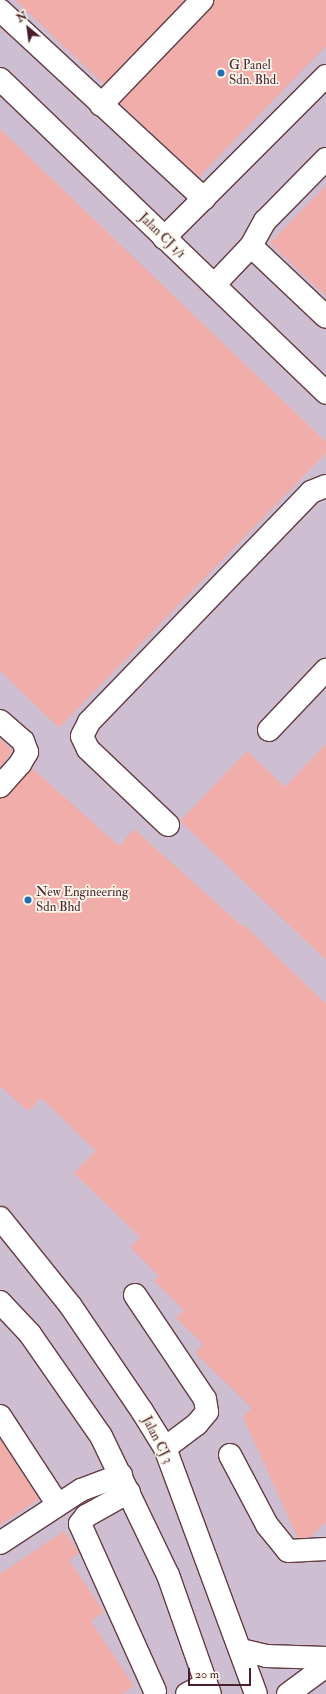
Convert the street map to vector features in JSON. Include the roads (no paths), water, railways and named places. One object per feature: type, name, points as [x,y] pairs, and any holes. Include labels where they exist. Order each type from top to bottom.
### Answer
[{"type":"street","points":[[101,104],[202,0]]},
{"type":"street","points":[[0,10],[204,199]]},
{"type":"street","points":[[164,238],[326,76]]},
{"type":"street","name":"Jalan CJ 1/1","points":[[0,79],[326,393]]},
{"type":"street","points":[[214,285],[251,246],[265,221],[326,159]]},
{"type":"street","points":[[251,246],[326,317]]},
{"type":"street","points":[[168,825],[88,749],[82,736],[89,722],[311,492],[326,486]]},
{"type":"street","points":[[269,730],[326,670]]},
{"type":"street","points":[[0,721],[23,742],[27,752],[20,764],[0,786]]},
{"type":"street","name":"Jalan CJ 3","points":[[0,1218],[70,1305],[142,1411],[165,1448],[256,1694]]},
{"type":"street","points":[[135,1295],[205,1399],[207,1412],[202,1418],[165,1448]]},
{"type":"street","points":[[0,1302],[30,1334],[101,1436],[125,1484],[168,1575],[208,1689],[187,1694]]},
{"type":"street","points":[[0,1416],[58,1505]]},
{"type":"street","points":[[230,1455],[267,1525],[288,1551],[326,1549]]},
{"type":"street","points":[[0,1542],[81,1490],[125,1484]]},
{"type":"street","points":[[125,1484],[86,1516],[80,1524],[155,1691]]},
{"type":"street","points":[[241,1650],[266,1656],[326,1658]]},
{"type":"street","points":[[288,1694],[326,1666]]},
{"type":"place","name":"G Panel Sdn. Bhd.","points":[[221,73]]},
{"type":"place","name":"New Engineering Sdn Bhd","points":[[28,900]]}]
